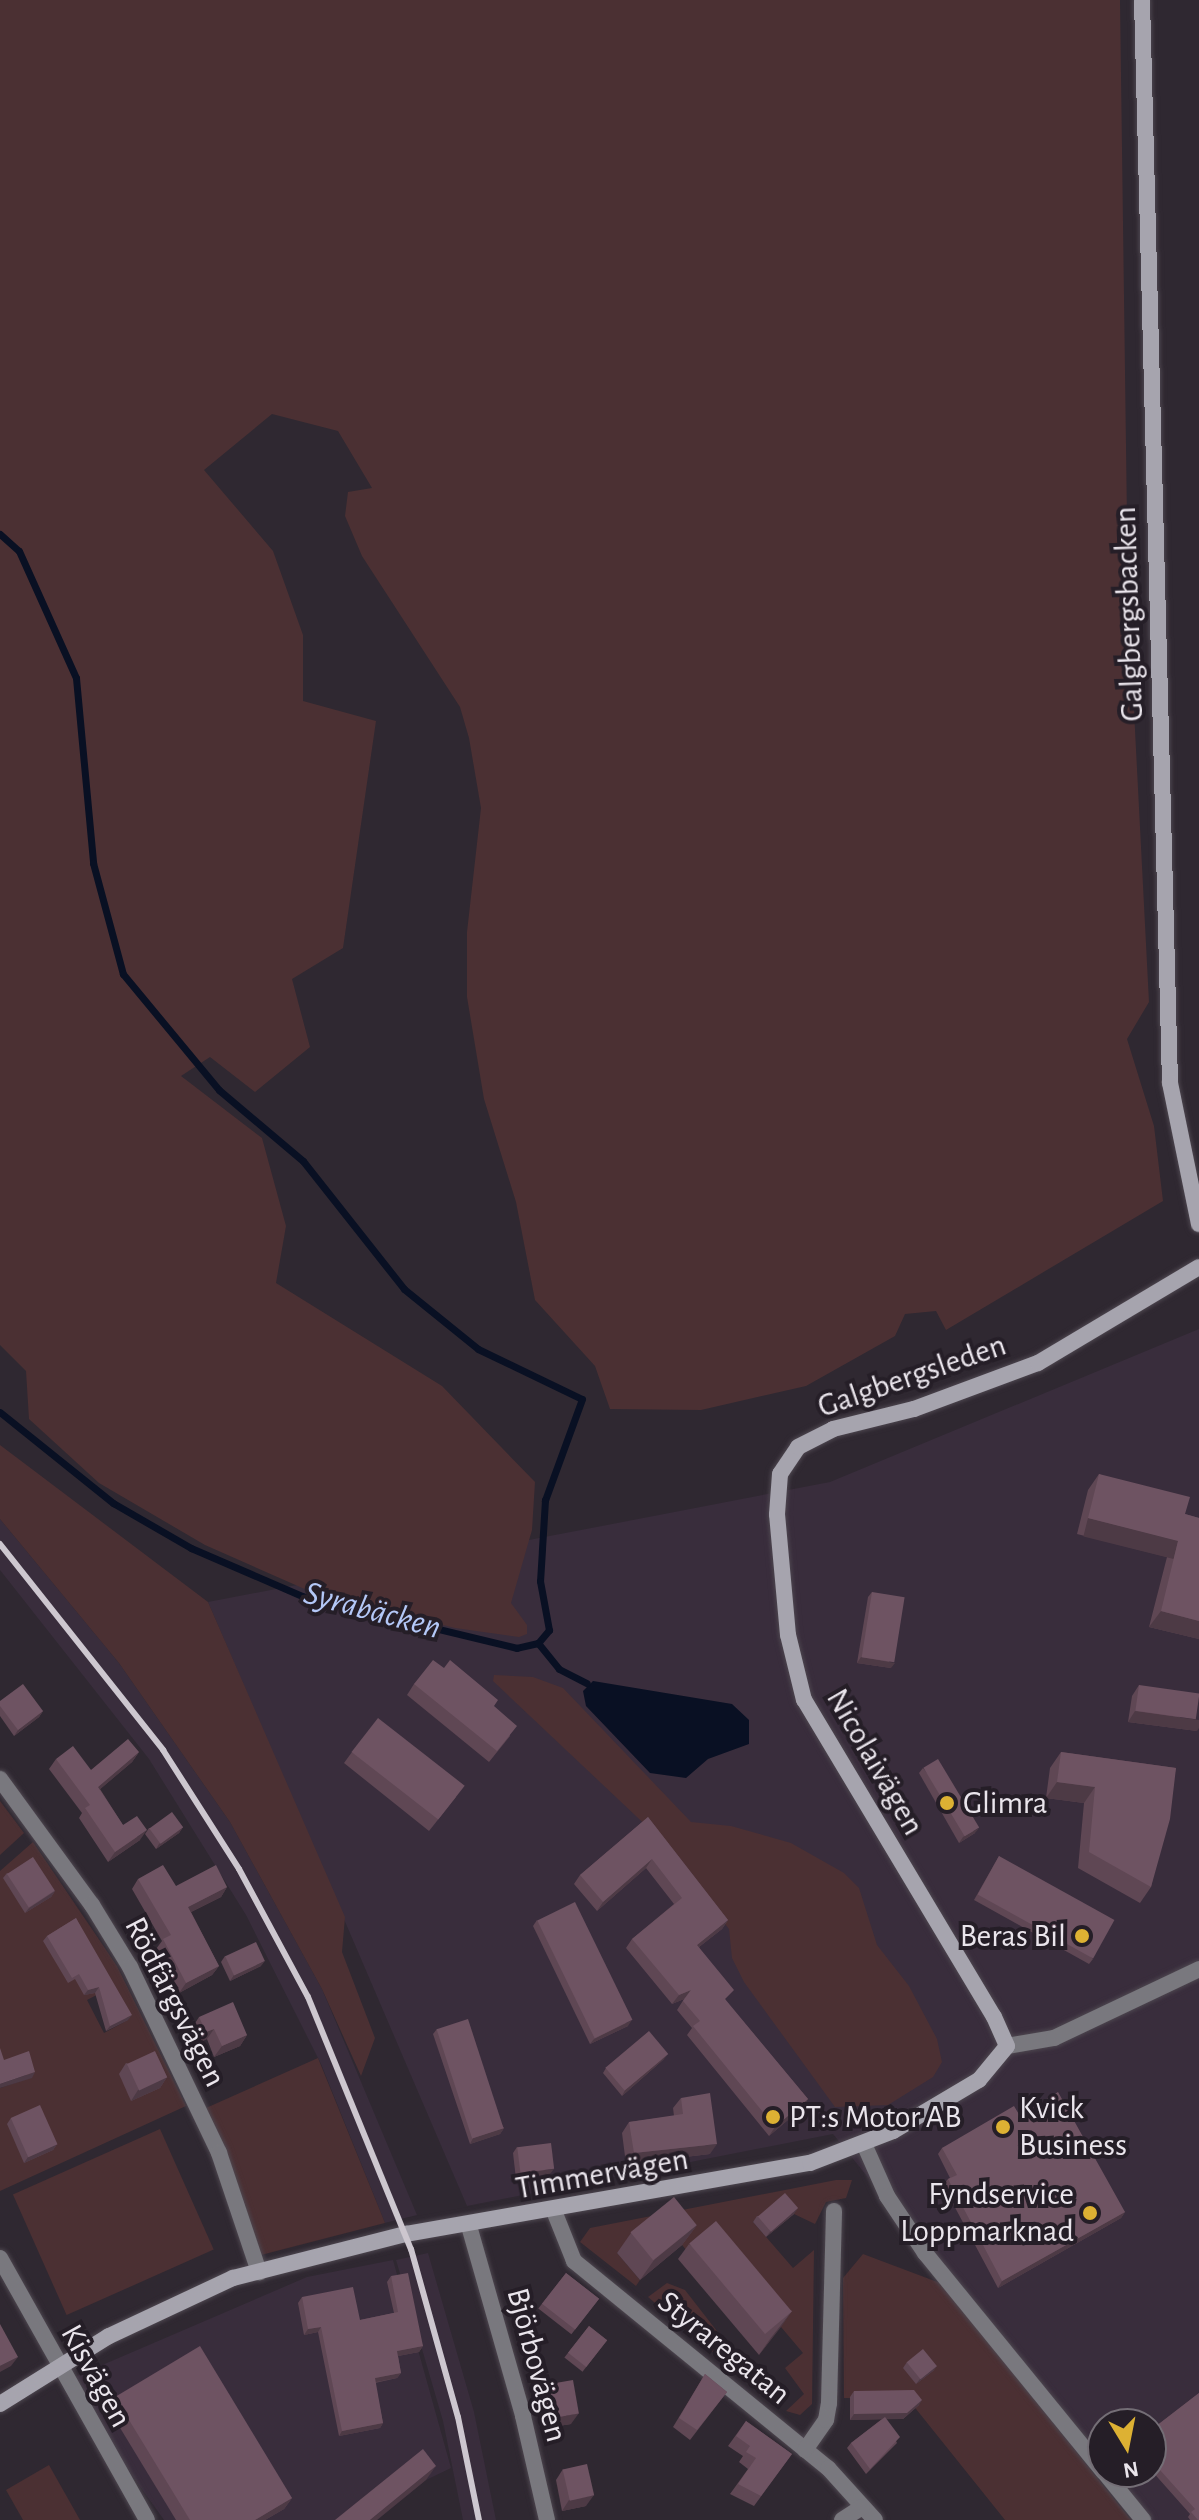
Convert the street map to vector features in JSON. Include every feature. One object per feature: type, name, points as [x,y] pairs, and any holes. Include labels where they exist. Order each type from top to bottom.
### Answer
[{"type":"street","name":"Galgbergsbacken","points":[[1142,0],[1170,1083],[1199,1224]]},
{"type":"street","name":"Galgbergsleden","points":[[780,1478],[798,1447],[833,1429],[914,1409],[1038,1363],[1199,1267]]},
{"type":"street","name":"Nicolaivägen","points":[[780,1478],[777,1514],[788,1635],[804,1700],[1007,2046]]},
{"type":"street","name":"Rödfärgsvägen","points":[[0,1779],[92,1905],[148,2000],[219,2153],[259,2272]]},
{"type":"street","points":[[1007,2046],[1054,2038],[1199,1969]]},
{"type":"street","name":"Timmervägen","points":[[0,2404],[109,2336],[194,2294],[259,2272],[406,2234],[469,2226],[759,2175],[864,2144],[976,2084],[1007,2046]]},
{"type":"street","points":[[864,2144],[887,2196],[925,2253],[1087,2452]]},
{"type":"street","name":"Styraregatan","points":[[554,2211],[558,2230],[574,2261],[805,2450],[875,2520]]},
{"type":"street","points":[[805,2450],[826,2420],[829,2403],[834,2211]]},
{"type":"street","name":"Björbovägen","points":[[469,2226],[523,2416],[547,2520]]},
{"type":"street","name":"Kisvägen","points":[[0,2258],[58,2369],[147,2520]]},
{"type":"street","points":[[1116,2488],[1143,2520]]},
{"type":"street","points":[[842,2520],[862,2507]]},
{"type":"shaded area","points":[[0,0],[1120,0],[1128,594],[1149,1002],[1127,1039],[1154,1126],[1163,1201],[946,1330],[936,1311],[905,1314],[895,1336],[806,1386],[701,1410],[610,1409],[595,1366],[535,1300],[516,1202],[484,1099],[467,997],[467,932],[481,808],[469,738],[460,707],[362,556],[345,516],[348,492],[372,488],[338,431],[272,414],[204,470],[273,551],[303,635],[303,701],[376,721],[343,948],[292,979],[310,1047],[255,1092],[210,1057],[181,1076],[262,1138],[286,1226],[276,1283],[442,1386],[535,1482],[532,1530],[511,1603],[527,1625],[527,1634],[519,1637],[455,1628],[316,1594],[205,1545],[99,1483],[29,1419],[26,1371],[0,1345]]},
{"type":"shaded area","points":[[1199,1329],[1199,2520],[1144,2520],[1118,2488],[1167,2488],[1167,2408],[1087,2408],[1087,2449],[833,2134],[467,2206],[208,1602],[830,1482]]},
{"type":"shaded area","points":[[0,1445],[208,1602],[345,1917],[342,1952],[375,2038],[361,2076],[322,1989],[230,1822],[119,1663],[0,1519]]},
{"type":"shaded area","points":[[0,1519],[119,1663],[230,1822],[322,1989],[417,2215],[385,2223],[321,2064],[246,1915],[149,1759],[0,1570]]},
{"type":"shaded area","points":[[494,1675],[533,1677],[563,1688],[691,1822],[731,1826],[791,1843],[844,1873],[859,1888],[877,1945],[909,1986],[937,2039],[942,2062],[933,2077],[888,2105],[835,2107],[744,1982],[732,1958],[729,1929],[655,1834],[493,1681]]},
{"type":"shaded area","points":[[0,1801],[24,1833],[0,1855]]},
{"type":"shaded area","points":[[33,1842],[117,1966],[186,2106],[0,2191],[0,2088],[32,2077],[0,2065],[0,1871]],"holes":[[[110,1988],[128,2020],[104,2033],[87,2000]]]},
{"type":"shaded area","points":[[318,2058],[385,2223],[261,2255],[206,2108]]},
{"type":"shaded area","points":[[160,2129],[214,2250],[67,2315],[13,2194]]},
{"type":"shaded area","points":[[836,2180],[852,2180],[846,2198],[826,2202],[815,2224],[794,2214],[781,2198],[753,2222],[793,2268],[814,2250],[812,2404],[800,2415],[786,2411],[804,2394],[785,2368],[803,2353],[705,2237],[687,2251],[660,2218],[617,2253],[640,2280],[636,2286],[580,2242],[590,2228]]},
{"type":"shaded area","points":[[428,2253],[474,2412],[496,2520],[463,2520],[443,2421],[396,2260]]},
{"type":"shaded area","points":[[863,2254],[940,2283],[1087,2465],[1087,2488],[1105,2488],[1131,2520],[1005,2520],[908,2399],[844,2398],[843,2278]]},
{"type":"shaded area","points":[[393,2260],[451,2468],[426,2480],[377,2520],[164,2520],[65,2381],[307,2277]]},
{"type":"shaded area","points":[[667,2283],[685,2290],[720,2335],[724,2348],[720,2358],[648,2297]]},
{"type":"shaded area","points":[[49,2465],[80,2520],[23,2520],[6,2490]]},
{"type":"water","points":[[593,1681],[732,1704],[749,1720],[749,1744],[708,1759],[686,1778],[650,1773],[586,1706],[583,1691]]},
{"type":"building","points":[[1099,1474],[1190,1497],[1185,1514],[1199,1518],[1199,1621],[1161,1611],[1178,1541],[1088,1518]]},
{"type":"building","points":[[872,1592],[905,1597],[894,1662],[862,1657]]},
{"type":"building","points":[[433,1660],[444,1668],[450,1660],[498,1700],[494,1706],[517,1726],[497,1751],[414,1684]]},
{"type":"building","points":[[23,1684],[43,1711],[18,1730],[0,1706],[0,1701]]},
{"type":"building","points":[[1139,1685],[1199,1693],[1196,1719],[1135,1711]]},
{"type":"building","points":[[378,1718],[465,1786],[438,1820],[352,1752]]},
{"type":"building","points":[[128,1739],[139,1752],[98,1787],[123,1825],[137,1816],[147,1830],[115,1852],[85,1808],[90,1805],[56,1759],[73,1746],[91,1770]]},
{"type":"building","points":[[1061,1752],[1176,1768],[1170,1819],[1151,1887],[1089,1852],[1095,1787],[1057,1782]]},
{"type":"building","points":[[938,1759],[979,1828],[965,1836],[923,1768]]},
{"type":"building","points":[[172,1812],[183,1827],[161,1844],[149,1828]]},
{"type":"building","points":[[648,1817],[728,1920],[697,1945],[734,1990],[725,1999],[808,2099],[775,2127],[693,2026],[700,2021],[683,2001],[691,1990],[679,1995],[632,1939],[682,1898],[652,1859],[603,1902],[580,1875]]},
{"type":"building","points":[[999,1856],[1114,1920],[1093,1958],[978,1894]]},
{"type":"building","points":[[33,1857],[55,1891],[29,1907],[7,1874]]},
{"type":"building","points":[[163,1865],[176,1886],[216,1865],[227,1887],[188,1907],[219,1966],[186,1983],[163,1939],[171,1935],[138,1879]]},
{"type":"building","points":[[575,1902],[632,2020],[595,2038],[537,1920]]},
{"type":"building","points":[[76,1918],[132,2015],[110,2026],[99,1987],[88,1990],[79,1974],[72,1978],[47,1936]]},
{"type":"building","points":[[256,1942],[265,1961],[234,1975],[225,1956]]},
{"type":"building","points":[[233,2002],[247,2035],[222,2046],[214,2029],[206,2032],[199,2017]]},
{"type":"building","points":[[468,2019],[504,2128],[472,2139],[437,2029]]},
{"type":"building","points":[[649,2031],[668,2054],[625,2091],[605,2068]]},
{"type":"building","points":[[0,2048],[4,2060],[29,2051],[35,2072],[0,2084]]},
{"type":"building","points":[[155,2051],[167,2077],[139,2090],[127,2064]]},
{"type":"building","points":[[1058,2092],[1125,2212],[1002,2281],[948,2179],[957,2175],[942,2148],[1014,2106],[1020,2116]]},
{"type":"building","points":[[710,2093],[717,2144],[634,2153],[629,2122],[683,2114],[681,2098]]},
{"type":"building","points":[[40,2105],[57,2144],[28,2157],[11,2118]]},
{"type":"building","points":[[551,2143],[554,2169],[520,2173],[517,2147]]},
{"type":"building","points":[[785,2193],[798,2208],[771,2232],[758,2217]]},
{"type":"building","points":[[674,2197],[697,2225],[653,2260],[630,2232]]},
{"type":"building","points":[[716,2221],[792,2311],[765,2334],[689,2243]]},
{"type":"building","points":[[408,2273],[423,2346],[397,2351],[401,2373],[375,2378],[383,2423],[342,2431],[321,2327],[308,2329],[302,2297],[353,2287],[360,2320],[398,2312],[391,2276]]},
{"type":"building","points":[[566,2273],[599,2299],[575,2330],[542,2304]]},
{"type":"building","points":[[0,2324],[18,2357],[0,2366]]},
{"type":"building","points":[[589,2326],[607,2340],[586,2367],[568,2353]]},
{"type":"building","points":[[200,2346],[292,2498],[255,2520],[190,2520],[115,2397]]},
{"type":"building","points":[[923,2349],[937,2366],[921,2379],[907,2362]]},
{"type":"building","points":[[705,2374],[727,2392],[697,2430],[679,2418]]},
{"type":"building","points":[[573,2380],[579,2413],[554,2418],[548,2384]]},
{"type":"building","points":[[914,2390],[922,2400],[907,2413],[854,2414],[854,2391]]},
{"type":"building","points":[[1199,2393],[1199,2520],[1191,2512],[1195,2509],[1167,2478],[1167,2418]]},
{"type":"building","points":[[885,2417],[900,2437],[870,2469],[851,2443]]},
{"type":"building","points":[[746,2421],[792,2454],[761,2496],[738,2484],[756,2458],[746,2452],[750,2446],[736,2436]]},
{"type":"building","points":[[423,2449],[436,2466],[370,2520],[335,2520]]},
{"type":"building","points":[[587,2464],[594,2495],[570,2501],[563,2470]]},
{"type":"waterway","name":"Syrabäcken","points":[[0,534],[19,551],[76,678],[93,863],[123,974],[219,1090],[303,1161],[404,1289],[478,1349],[582,1399],[545,1500],[540,1581],[549,1630],[538,1643],[517,1648],[302,1596],[191,1548],[113,1503],[0,1412]]},
{"type":"waterway","points":[[538,1643],[559,1669],[587,1683]]},
{"type":"railway","points":[[0,1544],[163,1750],[239,1869],[308,1997],[411,2249],[458,2417],[479,2520]]},
{"type":"place","name":"Glimra","points":[[947,1803]]},
{"type":"place","name":"Beras Bil","points":[[1082,1936]]},
{"type":"place","name":"PT:s Motor AB","points":[[773,2117]]},
{"type":"place","name":"Kvick Business","points":[[1003,2127]]},
{"type":"place","name":"Fyndservice Loppmarknad","points":[[1090,2213]]}]
